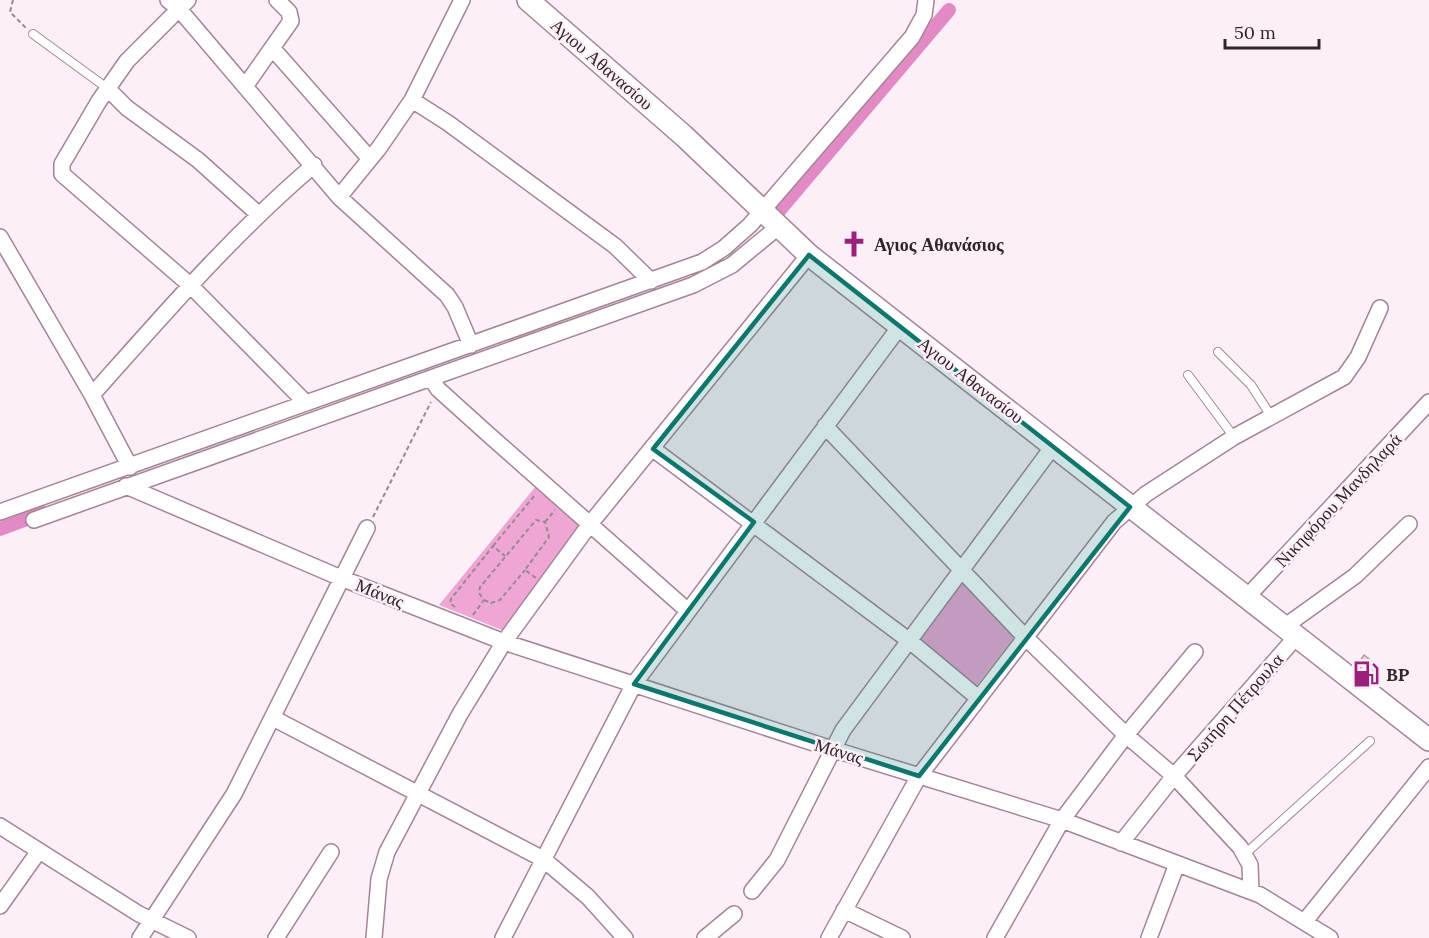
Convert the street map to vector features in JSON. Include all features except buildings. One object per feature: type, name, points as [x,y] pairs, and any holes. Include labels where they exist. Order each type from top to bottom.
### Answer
[{"type":"main road","name":"Αγιου Αθανασίου","points":[[528,0],[684,136],[809,255],[1429,740]]},
{"type":"street","points":[[246,85],[291,21],[289,12],[277,0]]},
{"type":"street","points":[[339,197],[370,159],[412,100],[462,0]]},
{"type":"street","points":[[0,512],[685,269],[713,255],[736,238],[762,210],[912,37],[924,15],[926,0]]},
{"type":"street","points":[[306,404],[190,285],[62,174],[62,164],[107,88],[179,3],[339,197],[447,295],[455,307],[471,345]]},
{"type":"street","points":[[273,49],[370,159]]},
{"type":"street","points":[[107,88],[127,108],[198,160],[257,213]]},
{"type":"street","points":[[412,100],[448,123],[615,246],[651,281]]},
{"type":"street","points":[[92,395],[257,213],[314,165]]},
{"type":"street","points":[[34,520],[126,486],[435,383],[693,285],[732,265],[778,227]]},
{"type":"street","points":[[0,237],[92,395],[130,467]]},
{"type":"street","points":[[374,938],[383,865],[460,714],[504,642],[590,524],[809,255]]},
{"type":"street","points":[[829,938],[919,776],[1114,522],[1130,507],[1234,437],[1344,377],[1358,357],[1380,309]]},
{"type":"street","points":[[503,938],[634,684],[901,325]]},
{"type":"street","points":[[435,383],[688,611]]},
{"type":"street","name":"Νικηφόρου Μανδηλαρά","points":[[1247,597],[1429,402]]},
{"type":"street","points":[[825,426],[1025,637],[1126,735],[1174,776],[1245,854],[1251,865],[1251,891]]},
{"type":"street","points":[[752,891],[777,860],[832,749],[848,724],[911,642],[1054,445]]},
{"type":"street","points":[[653,449],[754,522],[911,642],[977,698]]},
{"type":"street","name":"Μάνας","points":[[126,486],[341,578],[469,620],[504,642],[832,749],[1062,820],[1251,891],[1305,921],[1330,938]]},
{"type":"street","name":"Σωτήρη Πέτρουλα","points":[[1121,843],[1290,632],[1355,576],[1409,524]]},
{"type":"street","points":[[140,938],[153,922],[234,794],[368,528]]},
{"type":"street","points":[[995,938],[1062,820],[1126,735],[1195,652]]},
{"type":"street","points":[[273,718],[418,796],[543,859],[588,897],[625,938]]},
{"type":"street","points":[[1305,921],[1429,766]]},
{"type":"street","points":[[0,826],[153,922],[188,938]]},
{"type":"street","points":[[0,906],[39,851]]},
{"type":"street","points":[[276,938],[331,852]]},
{"type":"street","points":[[1149,938],[1177,864]]},
{"type":"street","points":[[844,910],[902,938]]},
{"type":"street","points":[[705,938],[734,914]]},
{"type":"lane","points":[[33,34],[107,88]]},
{"type":"lane","points":[[1218,352],[1251,385],[1272,416]]},
{"type":"lane","points":[[1188,375],[1234,437]]},
{"type":"lane","points":[[1245,854],[1370,741]]},
{"type":"path","points":[[13,0],[10,12],[33,34]]},
{"type":"path","points":[[368,528],[435,383]]},
{"type":"path","points":[[463,610],[453,606],[451,599],[531,498],[538,496]]},
{"type":"path","points":[[547,503],[556,510]]},
{"type":"path","points":[[532,521],[545,522],[549,537],[500,600],[491,603],[484,600],[479,593],[480,587],[505,556],[532,521]]},
{"type":"path","points":[[493,546],[505,556]]},
{"type":"path","points":[[525,570],[537,579],[531,587]]},
{"type":"path","points":[[469,620],[484,600]]},
{"type":"path","points":[[469,620],[482,618]]},
{"type":"highlighted area","points":[[809,255],[1130,507],[919,776],[634,684],[754,522],[653,449]]},
{"type":"shaded area","points":[[536,486],[582,526],[502,630],[439,605]]},
{"type":"shaded area","points":[[962,579],[1016,635],[973,690],[915,645]]},
{"type":"waterway","points":[[778,212],[949,10]]},
{"type":"waterway","points":[[0,529],[43,513]]},
{"type":"place","name":"Αγιος Αθανάσιος","points":[[854,244]]},
{"type":"place","name":"BP","points":[[1366,674]]}]
